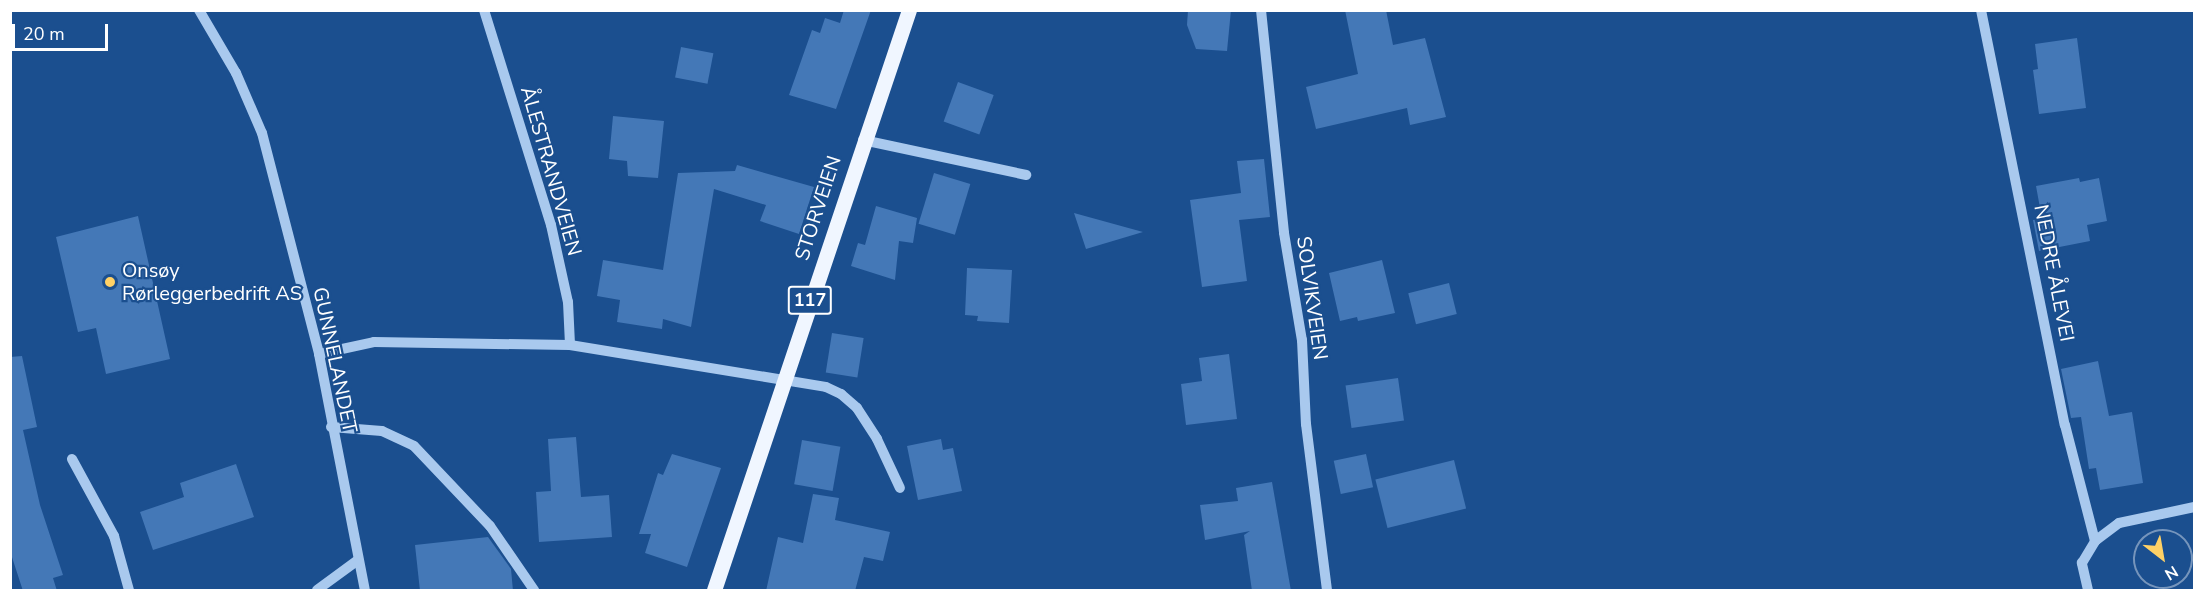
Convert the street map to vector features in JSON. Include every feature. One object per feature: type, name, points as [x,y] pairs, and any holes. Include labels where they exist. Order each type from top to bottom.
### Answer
[{"type":"main road","name":"STORVEIEN","points":[[714,591],[863,140],[909,10]]},
{"type":"street","name":"GUNNELANDET","points":[[199,10],[236,73],[262,133],[319,354],[331,427],[365,591]]},
{"type":"street","name":"ÅLESTRANDVEIEN","points":[[484,10],[551,225],[568,302],[570,345]]},
{"type":"street","name":"SOLVIKVEIEN","points":[[1261,10],[1284,233],[1302,340],[1306,424],[1327,591]]},
{"type":"street","name":"NEDRE ÅLEVEI","points":[[1981,10],[2065,425],[2095,541]]},
{"type":"street","points":[[863,140],[1026,175]]},
{"type":"street","points":[[319,354],[374,342],[570,345],[686,362],[783,382],[826,387],[841,394],[869,425],[900,488]]},
{"type":"street","points":[[331,427],[382,431],[414,446],[490,526],[534,591]]},
{"type":"street","points":[[72,459],[114,536],[129,591]]},
{"type":"street","points":[[2088,591],[2082,563],[2095,541],[2119,524],[2194,507]]},
{"type":"street","points":[[317,591],[358,560]]},
{"type":"building","points":[[844,10],[871,10],[836,109],[789,95],[812,30],[820,33],[825,18],[840,23]]},
{"type":"building","points":[[1188,10],[1231,10],[1227,51],[1196,49],[1187,25]]},
{"type":"building","points":[[1345,10],[1386,10],[1393,45],[1425,38],[1446,117],[1410,125],[1407,108],[1316,129],[1306,87],[1358,74]]},
{"type":"building","points":[[2077,38],[2086,108],[2039,114],[2033,70],[2038,69],[2035,44]]},
{"type":"building","points":[[681,47],[713,53],[707,84],[675,77]]},
{"type":"building","points":[[958,82],[994,95],[979,134],[944,121]]},
{"type":"building","points":[[613,116],[664,121],[658,178],[628,176],[627,161],[609,159]]},
{"type":"building","points":[[1264,159],[1270,217],[1239,220],[1247,281],[1202,287],[1190,200],[1241,193],[1237,161]]},
{"type":"building","points":[[737,165],[814,187],[799,234],[760,221],[766,205],[714,189],[691,327],[663,319],[662,329],[617,322],[620,300],[597,296],[603,260],[663,270],[678,173],[735,171]]},
{"type":"building","points":[[934,173],[970,184],[955,235],[919,224]]},
{"type":"building","points":[[2079,178],[2080,182],[2099,178],[2107,221],[2087,225],[2090,241],[2039,251],[2033,220],[2042,219],[2036,186]]},
{"type":"building","points":[[876,206],[917,218],[913,243],[899,241],[895,280],[851,266],[858,243],[865,245]]},
{"type":"building","points":[[1074,213],[1143,232],[1086,249]]},
{"type":"building","name":"Onsøy Rørleggerbedrift AS","points":[[138,216],[170,359],[106,374],[96,328],[78,332],[56,237]]},
{"type":"building","points":[[1382,260],[1395,313],[1358,321],[1357,317],[1340,321],[1329,273]]},
{"type":"building","points":[[967,268],[1012,270],[1009,323],[977,321],[978,316],[965,315]]},
{"type":"building","points":[[1449,283],[1457,314],[1416,324],[1408,293]]},
{"type":"building","points":[[832,333],[864,338],[857,378],[826,373]]},
{"type":"building","points":[[1229,354],[1237,419],[1186,425],[1181,384],[1202,381],[1199,358]]},
{"type":"building","points":[[22,356],[37,427],[23,430],[40,505],[63,575],[53,578],[57,591],[23,591],[10,551],[10,357]]},
{"type":"building","points":[[2098,361],[2109,416],[2132,412],[2143,483],[2100,490],[2096,468],[2089,469],[2081,417],[2071,418],[2061,369]]},
{"type":"building","points":[[1398,378],[1404,421],[1352,428],[1346,385]]},
{"type":"building","points":[[576,437],[581,497],[609,495],[612,537],[539,542],[536,492],[551,491],[548,439]]},
{"type":"building","points":[[941,439],[943,450],[953,448],[962,491],[918,500],[907,446]]},
{"type":"building","points":[[802,440],[840,447],[833,491],[794,484]]},
{"type":"building","points":[[672,454],[721,468],[687,567],[645,553],[651,534],[639,534],[658,473],[663,475]]},
{"type":"building","points":[[1366,454],[1373,487],[1341,494],[1334,461]]},
{"type":"building","points":[[1454,460],[1466,509],[1388,528],[1375,480]]},
{"type":"building","points":[[236,464],[254,517],[153,550],[140,512],[184,497],[180,483]]},
{"type":"building","points":[[1272,482],[1291,591],[1252,591],[1244,535],[1250,531],[1205,540],[1200,505],[1238,501],[1236,488]]},
{"type":"building","points":[[813,494],[839,498],[835,520],[890,532],[883,561],[864,557],[855,591],[766,591],[778,537],[803,543]]},
{"type":"building","points":[[488,537],[511,569],[513,591],[420,591],[415,545]]},
{"type":"place","name":"Onsøy Rørleggerbedrift AS","points":[[110,282]]}]
